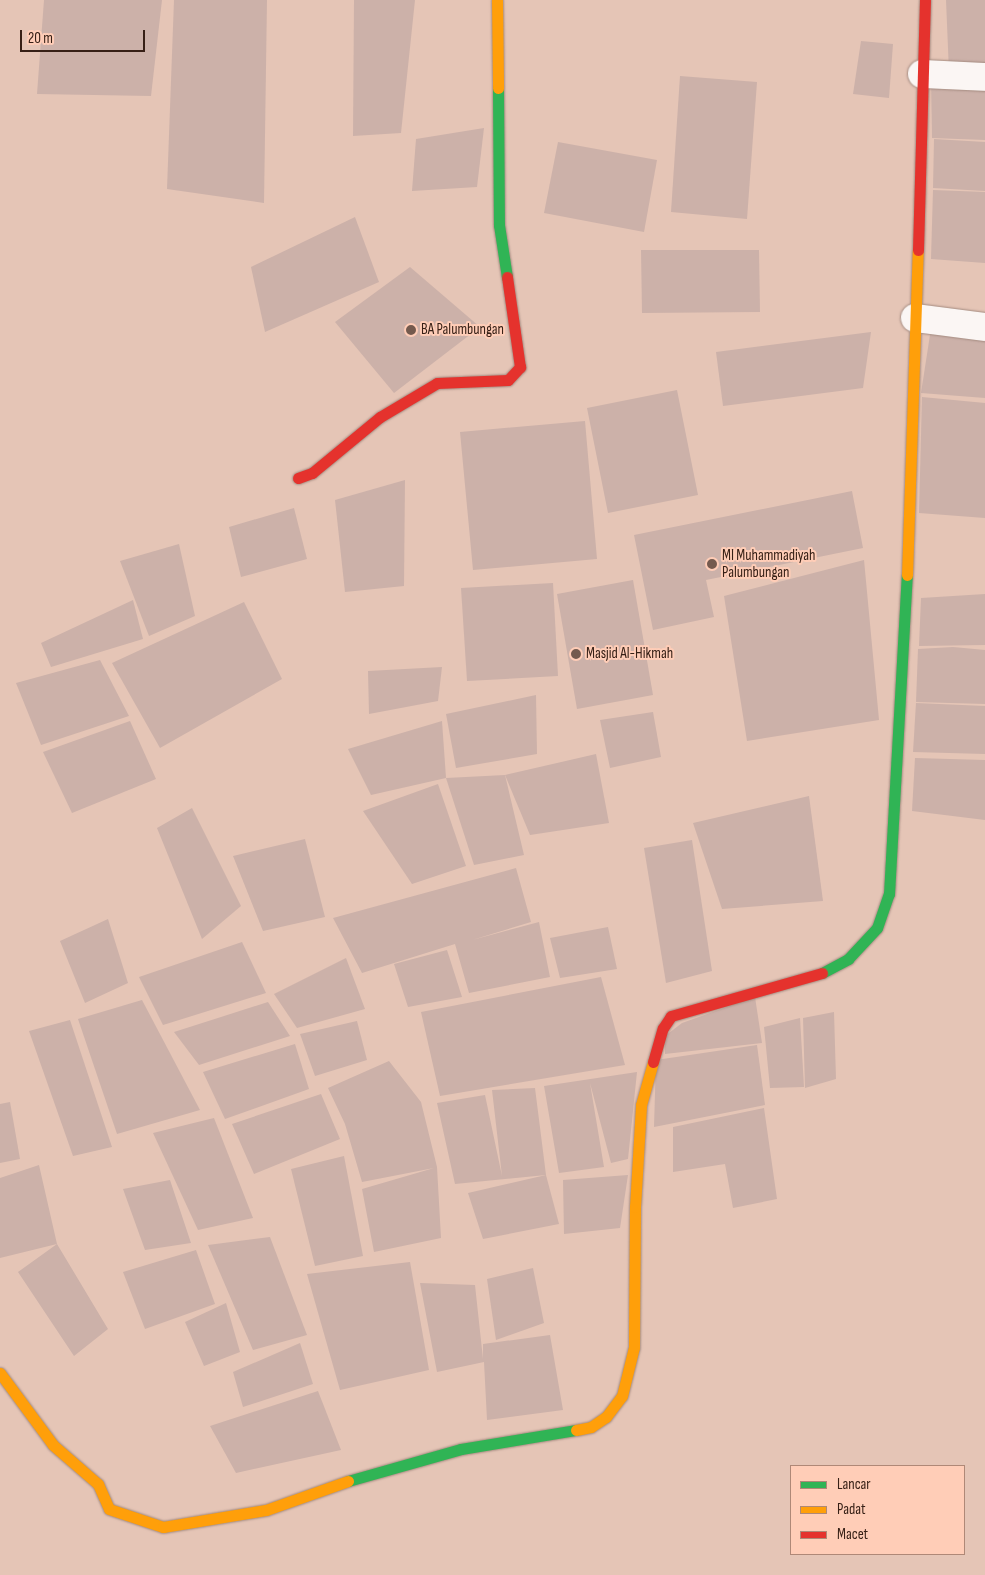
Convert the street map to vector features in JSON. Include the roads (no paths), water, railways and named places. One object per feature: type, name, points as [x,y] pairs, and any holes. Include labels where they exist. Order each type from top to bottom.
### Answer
[{"type":"street","points":[[298,478],[312,473],[380,417],[437,383],[508,380],[520,367],[499,225],[497,0]]},
{"type":"street","points":[[0,1373],[53,1445],[98,1484],[109,1509],[163,1527],[266,1510],[314,1490],[461,1449],[591,1427],[612,1411],[622,1396],[634,1347],[638,1138],[642,1105],[662,1028],[671,1016],[685,1010],[827,971],[866,942],[884,913],[890,876],[912,490],[915,318],[923,168],[922,74],[924,0]]},
{"type":"street","points":[[922,74],[985,77]]},
{"type":"street","points":[[915,318],[985,327]]},
{"type":"place","name":"BA Palumbungan","points":[[411,330]]},
{"type":"place","name":"MI Muhammadiyah Palumbungan","points":[[712,564]]},
{"type":"place","name":"Masjid Al-Hikmah","points":[[576,654]]}]
